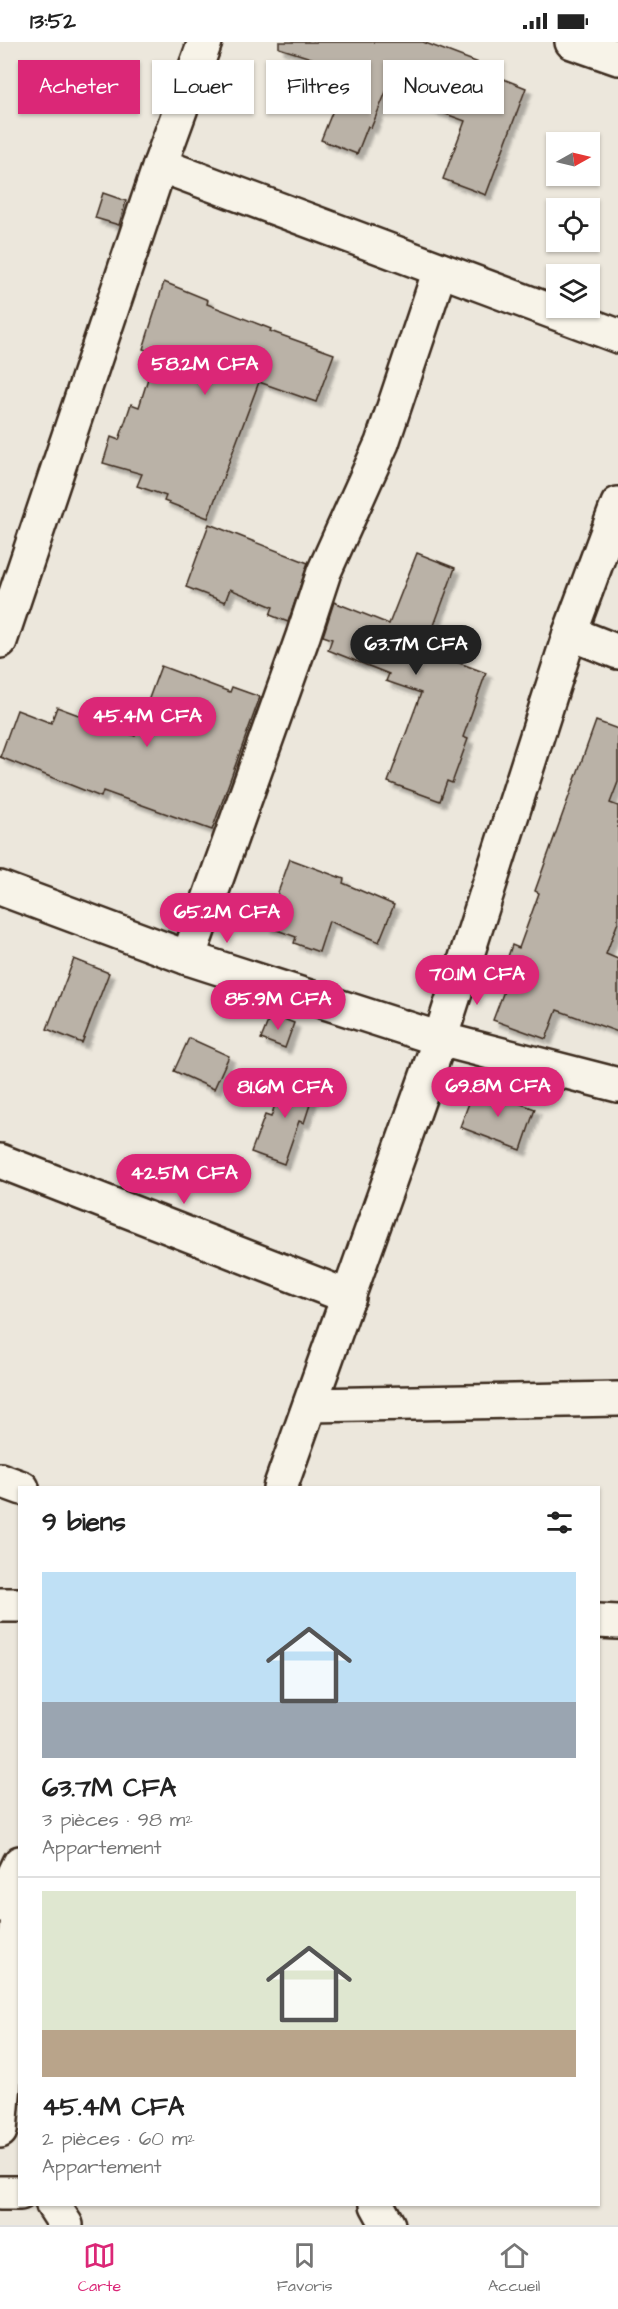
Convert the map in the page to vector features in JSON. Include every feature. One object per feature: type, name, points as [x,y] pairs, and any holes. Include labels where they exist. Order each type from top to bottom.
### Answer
[{"type":"street","points":[[0,641],[160,165],[205,42]]},
{"type":"street","points":[[572,42],[618,58]]},
{"type":"street","points":[[160,165],[618,336]]},
{"type":"street","points":[[188,958],[324,572],[382,443],[440,270]]},
{"type":"street","points":[[281,1486],[440,1039],[570,633],[618,504]]},
{"type":"street","points":[[570,633],[618,652]]},
{"type":"street","points":[[0,888],[188,958],[440,1039],[618,1085]]},
{"type":"street","points":[[0,1161],[349,1297]]},
{"type":"street","points":[[310,1405],[618,1399]]},
{"type":"street","points":[[0,1480],[18,1487]]},
{"type":"street","points":[[0,1605],[18,1605]]},
{"type":"street","points":[[600,1621],[618,1622]]},
{"type":"street","points":[[0,1905],[18,1867]]},
{"type":"street","points":[[0,2131],[18,1915]]},
{"type":"street","points":[[0,2193],[18,2193]]},
{"type":"street","points":[[54,2206],[66,2225]]},
{"type":"street","points":[[378,2206],[388,2225]]},
{"type":"building","points":[[279,42],[423,42],[471,60],[383,60],[383,99],[371,128],[368,126],[357,154],[321,140],[331,114],[371,114],[371,60],[317,60],[279,48]]},
{"type":"building","points":[[504,79],[526,88],[486,195],[443,179],[465,121],[446,114],[504,114]]},
{"type":"building","points":[[103,193],[126,201],[119,225],[95,218]]},
{"type":"building","points":[[164,282],[208,300],[207,304],[271,329],[270,331],[334,354],[316,402],[259,382],[208,518],[164,501],[166,496],[137,486],[142,474],[103,463],[111,437],[119,440],[131,404],[139,407],[156,353],[143,349]]},
{"type":"building","points":[[209,524],[308,563],[288,622],[270,615],[273,607],[230,589],[225,602],[186,587]]},
{"type":"building","points":[[417,553],[455,568],[425,650],[486,673],[463,737],[468,739],[452,783],[447,781],[440,801],[388,782],[421,693],[386,681],[389,674],[328,650],[332,639],[323,636],[334,602],[389,624]]},
{"type":"building","points":[[161,666],[230,692],[232,687],[260,697],[212,830],[103,791],[101,797],[0,757],[17,710],[51,723],[57,707],[135,736]]},
{"type":"building","points":[[596,721],[618,729],[618,782],[610,803],[618,806],[618,922],[606,954],[618,959],[618,1032],[557,1010],[546,1039],[493,1020],[504,991],[497,988],[512,945],[519,948],[539,893],[535,891]]},
{"type":"building","points":[[290,859],[344,879],[343,883],[394,905],[379,942],[329,921],[319,952],[294,943],[296,937],[266,926]]},
{"type":"building","points":[[74,959],[109,973],[82,1043],[47,1029]]},
{"type":"building","points":[[271,1014],[294,1023],[285,1048],[261,1039]]},
{"type":"building","points":[[189,1038],[229,1056],[214,1089],[174,1071]]},
{"type":"building","points":[[285,1073],[317,1083],[304,1123],[299,1121],[284,1164],[251,1152],[265,1115],[271,1117]]},
{"type":"building","points":[[475,1087],[535,1109],[521,1150],[460,1127]]}]
